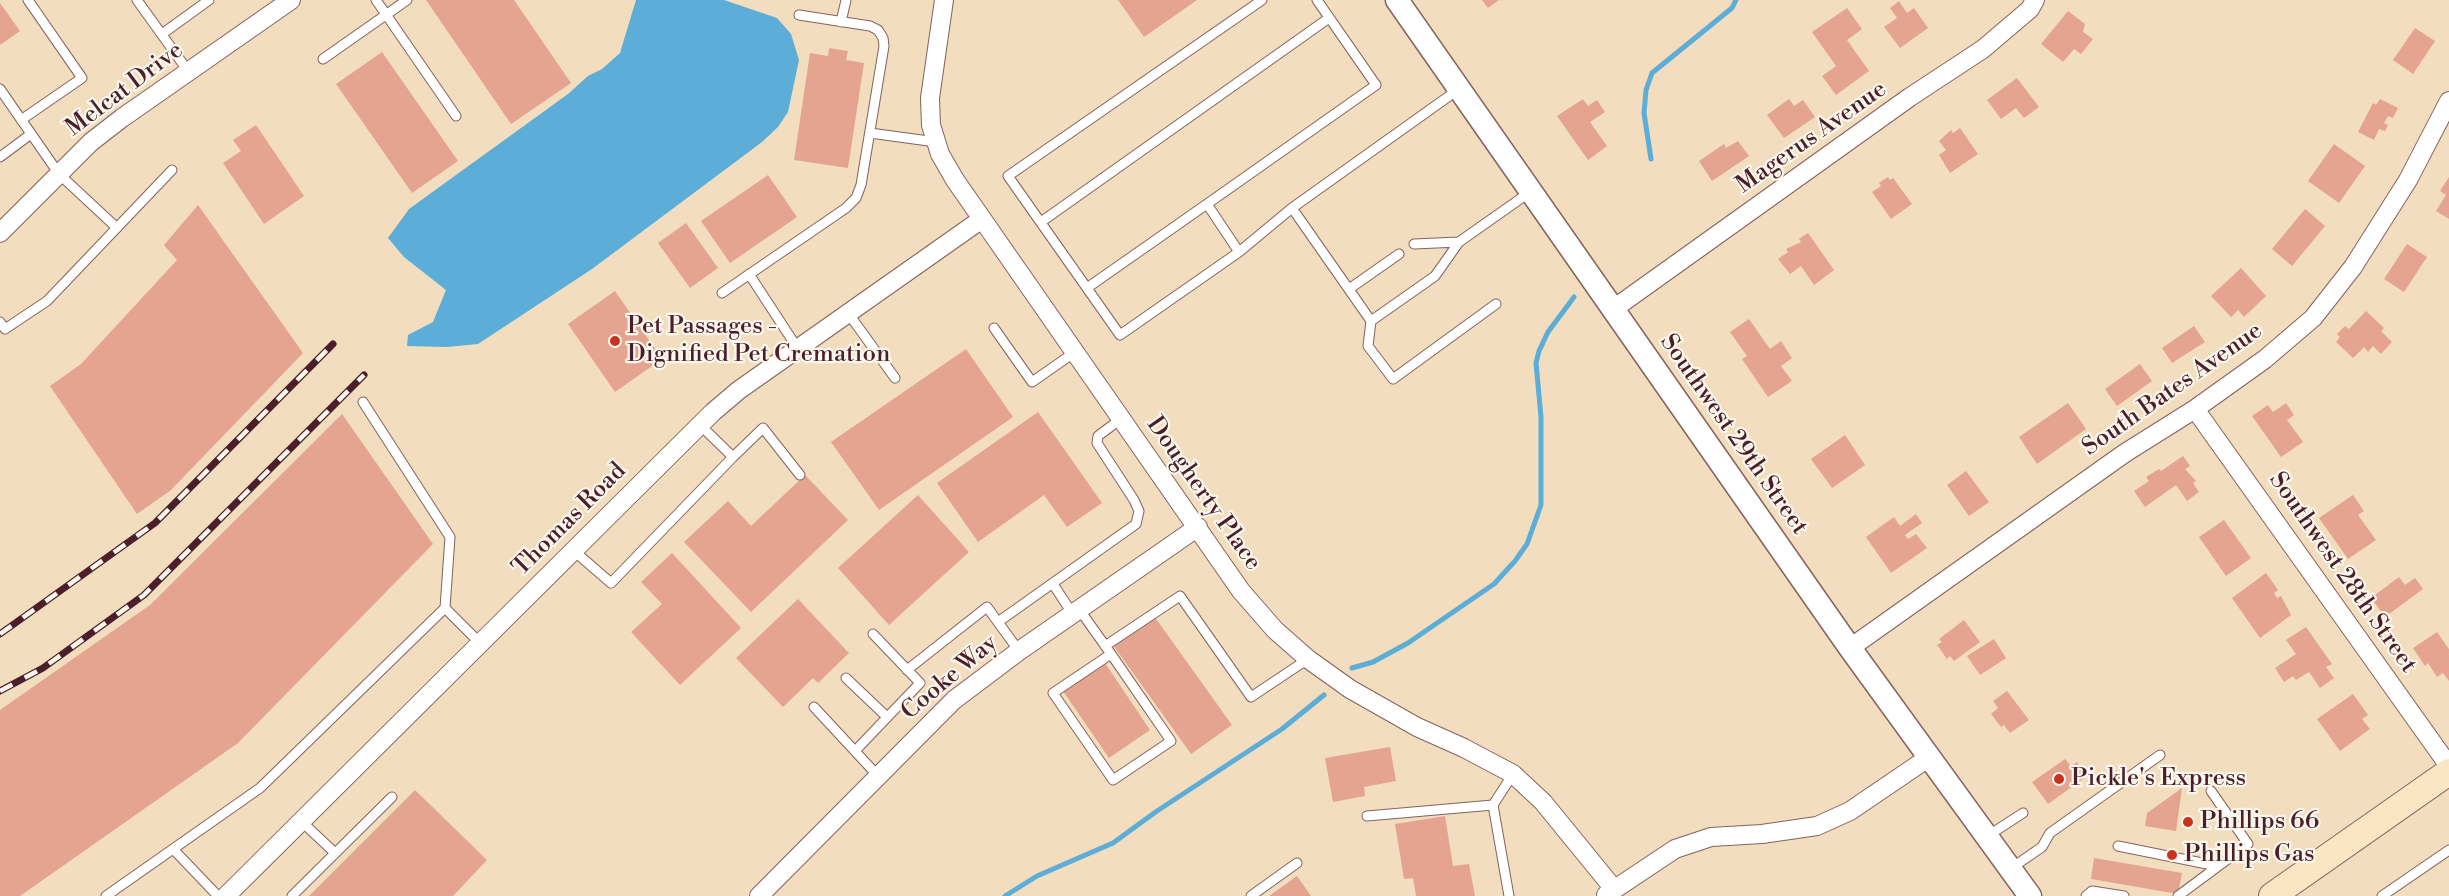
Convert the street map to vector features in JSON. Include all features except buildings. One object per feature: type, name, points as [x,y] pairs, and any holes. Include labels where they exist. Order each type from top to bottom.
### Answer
[{"type":"main road","points":[[2281,894],[2449,772]]},
{"type":"street","name":"Melcat Drive","points":[[0,233],[58,174],[122,117],[291,0]]},
{"type":"street","name":"Dougherty Place","points":[[944,0],[930,98],[932,125],[940,154],[982,219],[1241,591],[1275,630],[1308,659],[1350,689],[1417,727],[1514,774],[1543,802],[1609,893]]},
{"type":"street","name":"Magerus Avenue","points":[[1612,310],[1910,97],[1983,49],[2030,9],[2036,0]]},
{"type":"street","name":"Southwest 29th Street","points":[[1399,1],[1612,310],[1850,648],[2030,896]]},
{"type":"street","name":"South Bates Avenue","points":[[1850,648],[2125,453],[2195,409],[2265,359],[2313,318],[2353,267],[2408,180],[2449,101]]},
{"type":"street","name":"Thomas Road","points":[[226,896],[699,424],[727,400],[982,219]]},
{"type":"street","name":"Southwest 28th Street","points":[[2195,409],[2449,766]]},
{"type":"street","name":"Cooke Way","points":[[759,896],[954,700],[1019,651],[1198,527]]},
{"type":"street","points":[[1609,893],[1675,849],[1711,837],[1762,834],[1817,826],[1850,811],[1928,758]]},
{"type":"lane","points":[[21,120],[82,78],[28,0]]},
{"type":"lane","points":[[137,0],[188,71]]},
{"type":"lane","points":[[162,34],[209,0]]},
{"type":"lane","points":[[376,0],[456,116]]},
{"type":"lane","points":[[323,60],[407,0]]},
{"type":"lane","points":[[842,22],[846,0]]},
{"type":"lane","points":[[1262,0],[1008,176],[1120,335],[1239,252],[1292,208],[1459,89]]},
{"type":"lane","points":[[1087,288],[1376,85],[1317,0]]},
{"type":"lane","points":[[722,293],[846,208],[856,198],[861,185],[883,38],[878,30],[870,26],[799,15]]},
{"type":"lane","points":[[1041,222],[1329,18]]},
{"type":"lane","points":[[0,89],[58,174],[117,228]]},
{"type":"lane","points":[[0,157],[32,134]]},
{"type":"lane","points":[[870,134],[936,142]]},
{"type":"lane","points":[[0,322],[5,329],[47,301],[172,170]]},
{"type":"lane","points":[[1371,321],[1435,276],[1459,242],[1530,192]]},
{"type":"lane","points":[[1207,204],[1239,252]]},
{"type":"lane","points":[[1292,208],[1371,321],[1368,346],[1393,379],[1496,304]]},
{"type":"lane","points":[[1414,244],[1459,242]]},
{"type":"lane","points":[[1349,289],[1399,254]]},
{"type":"lane","points":[[749,274],[798,349]]},
{"type":"lane","points":[[848,313],[895,378]]},
{"type":"lane","points":[[994,328],[1032,382],[1075,352]]},
{"type":"lane","points":[[106,896],[260,788],[445,608],[450,537],[363,402]]},
{"type":"lane","points":[[998,622],[1136,524],[1139,511],[1134,500],[1097,443],[1098,436],[1122,418]]},
{"type":"lane","points":[[699,424],[733,457]]},
{"type":"lane","points":[[573,550],[611,583],[764,428],[800,475]]},
{"type":"lane","points":[[1053,584],[1108,650],[1171,741],[1113,780],[1053,693],[1108,650],[1180,596],[1251,697],[1308,659]]},
{"type":"lane","points":[[907,670],[987,607],[1019,651]]},
{"type":"lane","points":[[445,608],[480,643]]},
{"type":"lane","points":[[855,751],[920,683],[873,634]]},
{"type":"lane","points":[[846,678],[887,717]]},
{"type":"lane","points":[[814,707],[878,776]]},
{"type":"lane","points":[[2010,869],[2042,847],[2050,833],[2160,755]]},
{"type":"lane","points":[[1509,896],[1493,805],[1514,774]]},
{"type":"lane","points":[[2178,896],[2248,844],[2211,791]]},
{"type":"lane","points":[[292,896],[392,797]]},
{"type":"lane","points":[[1367,816],[1493,805]]},
{"type":"lane","points":[[1986,837],[2023,813]]},
{"type":"lane","points":[[301,821],[335,853]]},
{"type":"lane","points":[[2118,846],[2217,866]]},
{"type":"lane","points":[[173,849],[218,896]]},
{"type":"lane","points":[[2382,896],[2449,850]]},
{"type":"lane","points":[[1251,896],[1297,863]]},
{"type":"lane","points":[[2086,896],[2092,891],[2124,896]]},
{"type":"water","points":[[636,0],[724,0],[777,18],[791,34],[799,60],[788,112],[778,127],[762,142],[592,269],[478,344],[447,347],[407,346],[408,335],[433,322],[446,290],[404,257],[388,238],[409,209],[568,94],[588,76],[602,69],[620,53]]},
{"type":"waterway","points":[[1651,159],[1644,113],[1646,90],[1652,73],[1732,8],[1736,0]]},
{"type":"waterway","points":[[1352,668],[1373,662],[1408,643],[1494,584],[1527,544],[1541,505],[1541,417],[1536,363],[1548,332],[1574,297]]},
{"type":"waterway","points":[[1005,896],[1037,876],[1113,843],[1157,811],[1282,729],[1324,695]]},
{"type":"railway","points":[[0,634],[155,523],[333,344]]},
{"type":"railway","points":[[0,691],[43,668],[144,595],[364,375]]},
{"type":"place","name":"Pet Passages - Dignified Pet Cremation","points":[[615,341]]},
{"type":"place","name":"Pickle's Express","points":[[2059,779]]},
{"type":"place","name":"Phillips 66","points":[[2188,822]]},
{"type":"place","name":"Phillips Gas","points":[[2172,855]]}]
